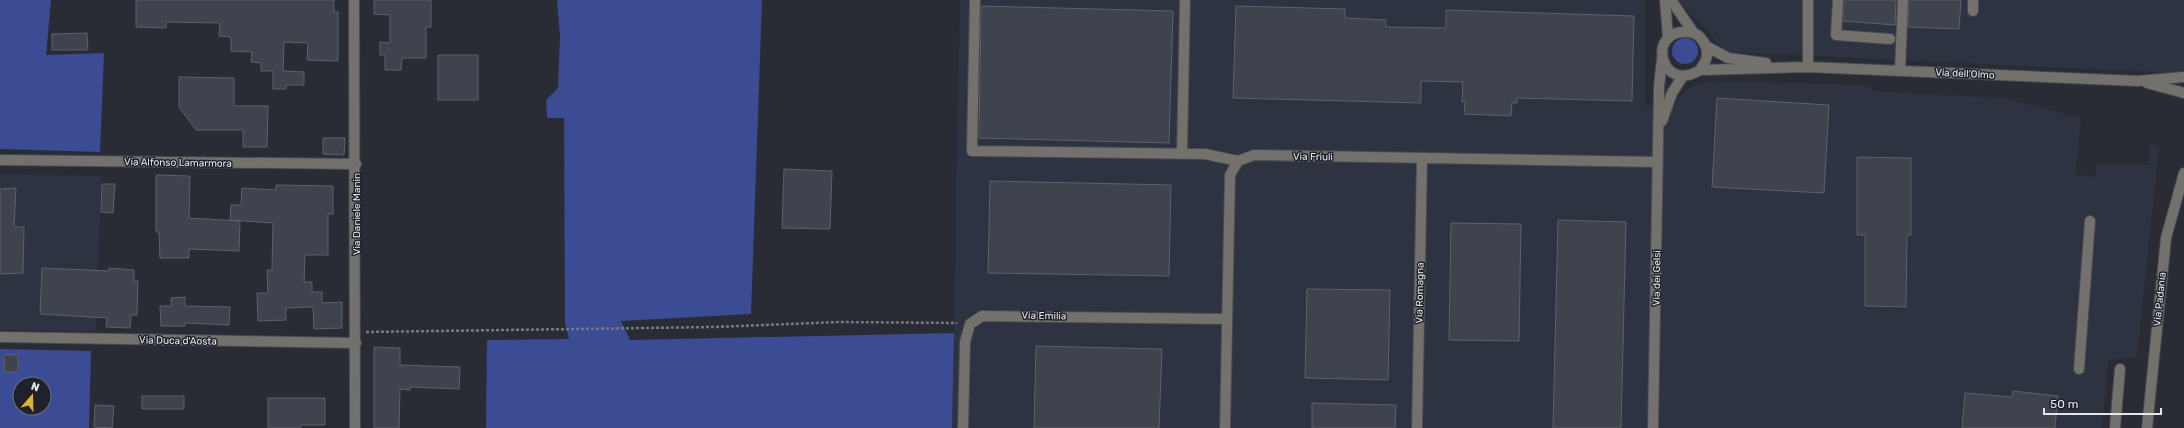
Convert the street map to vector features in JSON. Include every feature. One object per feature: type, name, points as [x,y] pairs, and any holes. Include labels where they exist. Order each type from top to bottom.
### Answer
[{"type":"street","name":"Via Daniele Manin","points":[[354,0],[356,164],[355,428]]},
{"type":"street","points":[[975,0],[972,151],[1205,154],[1238,161],[1230,175],[1225,428]]},
{"type":"street","points":[[1182,154],[1184,0]]},
{"type":"street","points":[[1665,0],[1668,37]]},
{"type":"street","points":[[1670,0],[1693,32],[1701,37],[1706,46],[1707,59],[1700,70],[1692,75],[1682,76],[1673,74],[1666,67],[1662,59],[1662,47],[1668,37],[1680,31],[1693,32]]},
{"type":"street","points":[[1808,0],[1808,67]]},
{"type":"street","points":[[1838,0],[1836,35],[1890,39]]},
{"type":"street","points":[[1900,70],[1903,0]]},
{"type":"street","points":[[1973,0],[1973,11]]},
{"type":"street","name":"Via dell'Olmo","points":[[1706,46],[1728,58],[1792,67]]},
{"type":"street","name":"Via dei Gelsi","points":[[1653,428],[1659,87],[1662,59]]},
{"type":"street","name":"Via dell'Olmo","points":[[1700,70],[1808,67],[2138,81],[2184,77]]},
{"type":"street","points":[[1659,129],[1672,93],[1682,76]]},
{"type":"street","name":"Via dell'Olmo","points":[[2138,81],[2184,93]]},
{"type":"street","name":"Via Friuli","points":[[1238,161],[1254,155],[1658,162]]},
{"type":"street","name":"Via Romagna","points":[[1417,428],[1422,158]]},
{"type":"street","name":"Via Alfonso Lamarmora","points":[[0,160],[356,164]]},
{"type":"street","name":"Via Padania","points":[[2147,428],[2166,238],[2184,173]]},
{"type":"street","points":[[2079,369],[2090,221]]},
{"type":"street","name":"Via Emilia","points":[[970,324],[982,316],[1016,315],[1226,319]]},
{"type":"street","points":[[963,428],[965,342],[970,324]]},
{"type":"street","name":"Via Duca d'Aosta","points":[[0,337],[356,338]]},
{"type":"street","points":[[2115,428],[2120,369]]},
{"type":"path","points":[[356,338],[839,322],[970,324]]},
{"type":"shaded area","points":[[0,0],[51,0],[46,55],[104,53],[100,152],[0,149]]},
{"type":"shaded area","points":[[557,0],[762,0],[751,314],[621,321],[630,340],[954,333],[952,428],[486,428],[487,340],[569,339],[565,323],[564,118],[547,118],[546,100],[558,88],[560,36]]},
{"type":"shaded area","points":[[960,0],[1645,0],[1645,106],[1675,104],[1685,92],[1696,85],[1708,81],[1871,85],[1871,91],[2003,98],[2081,118],[2076,174],[2096,177],[2096,165],[2149,165],[2150,143],[2159,147],[2137,357],[2108,360],[2102,428],[952,428]]},
{"type":"shaded area","points":[[1677,0],[2184,0],[2184,71],[2173,73],[1728,52],[1720,47],[1707,30]]},
{"type":"shaded area","points":[[1685,38],[1694,42],[1698,51],[1694,60],[1685,64],[1676,60],[1672,51],[1676,42]]},
{"type":"shaded area","points":[[0,174],[101,176],[96,331],[0,330]]},
{"type":"shaded area","points":[[0,349],[91,351],[89,428],[0,428]]},
{"type":"building","points":[[136,0],[334,0],[334,12],[338,12],[338,61],[307,60],[308,43],[284,42],[283,71],[304,72],[304,85],[286,85],[286,89],[273,89],[273,71],[261,71],[261,63],[251,62],[252,52],[231,51],[231,37],[219,36],[220,23],[166,22],[166,28],[136,27]]},
{"type":"building","points":[[374,0],[431,0],[431,27],[426,27],[426,58],[402,58],[401,70],[385,70],[385,55],[380,55],[380,42],[390,43],[390,15],[374,14]]},
{"type":"building","points":[[1844,0],[1896,0],[1895,25],[1843,21]]},
{"type":"building","points":[[1909,0],[1961,0],[1959,29],[1908,27]]},
{"type":"building","points":[[981,6],[1173,11],[1169,143],[979,138]]},
{"type":"building","points":[[1236,6],[1345,9],[1345,18],[1386,20],[1386,27],[1446,28],[1446,10],[1634,16],[1632,101],[1517,98],[1517,103],[1512,103],[1511,116],[1464,114],[1465,102],[1462,102],[1463,82],[1421,81],[1421,103],[1233,98]]},
{"type":"building","points":[[87,33],[88,50],[52,50],[52,34]]},
{"type":"building","points":[[438,55],[478,55],[478,100],[438,100]]},
{"type":"building","points":[[179,77],[234,78],[234,106],[268,106],[267,147],[243,147],[243,130],[196,130],[179,107]]},
{"type":"building","points":[[1717,98],[1829,105],[1824,193],[1712,187]]},
{"type":"building","points":[[323,138],[345,138],[344,155],[323,154]]},
{"type":"building","points":[[1857,157],[1911,158],[1911,235],[1907,235],[1906,307],[1865,306],[1865,235],[1857,235]]},
{"type":"building","points":[[784,169],[832,171],[830,229],[782,228]]},
{"type":"building","points":[[156,175],[190,176],[189,218],[240,221],[239,251],[189,249],[189,258],[160,258],[159,232],[156,232]]},
{"type":"building","points":[[990,181],[1171,185],[1169,276],[988,273]]},
{"type":"building","points":[[102,184],[115,184],[113,213],[101,212]]},
{"type":"building","points":[[276,185],[333,186],[333,214],[328,214],[328,255],[305,255],[304,282],[312,282],[312,292],[322,292],[322,303],[342,302],[342,328],[314,329],[313,307],[286,308],[286,320],[258,321],[257,293],[268,293],[267,270],[272,270],[273,223],[230,220],[231,205],[241,205],[242,188],[276,190]]},
{"type":"building","points":[[16,188],[14,227],[24,227],[23,273],[0,274],[0,189]]},
{"type":"building","points":[[1558,220],[1626,222],[1621,428],[1553,428]]},
{"type":"building","points":[[1451,223],[1521,224],[1519,341],[1449,340]]},
{"type":"building","points":[[42,268],[109,271],[109,268],[134,270],[134,281],[138,281],[137,315],[131,315],[130,328],[106,327],[107,318],[40,314]]},
{"type":"building","points":[[1307,289],[1390,290],[1388,380],[1305,378]]},
{"type":"building","points":[[185,297],[185,306],[230,307],[229,325],[185,323],[185,326],[161,326],[160,306],[171,306],[171,298]]},
{"type":"building","points":[[1036,346],[1162,349],[1159,428],[1034,428]]},
{"type":"building","points":[[374,347],[400,348],[400,365],[460,367],[459,389],[410,387],[410,390],[400,389],[399,428],[374,428]]},
{"type":"building","points":[[4,355],[18,355],[18,372],[4,372]]},
{"type":"building","points":[[2013,391],[2058,396],[2055,428],[1962,428],[1965,393],[2012,397]]},
{"type":"building","points":[[142,396],[184,396],[184,409],[142,409]]},
{"type":"building","points":[[268,398],[325,398],[325,425],[301,425],[301,428],[268,428]]},
{"type":"building","points":[[1312,403],[1396,405],[1395,428],[1312,428]]},
{"type":"building","points":[[95,405],[114,406],[112,428],[94,427]]}]
